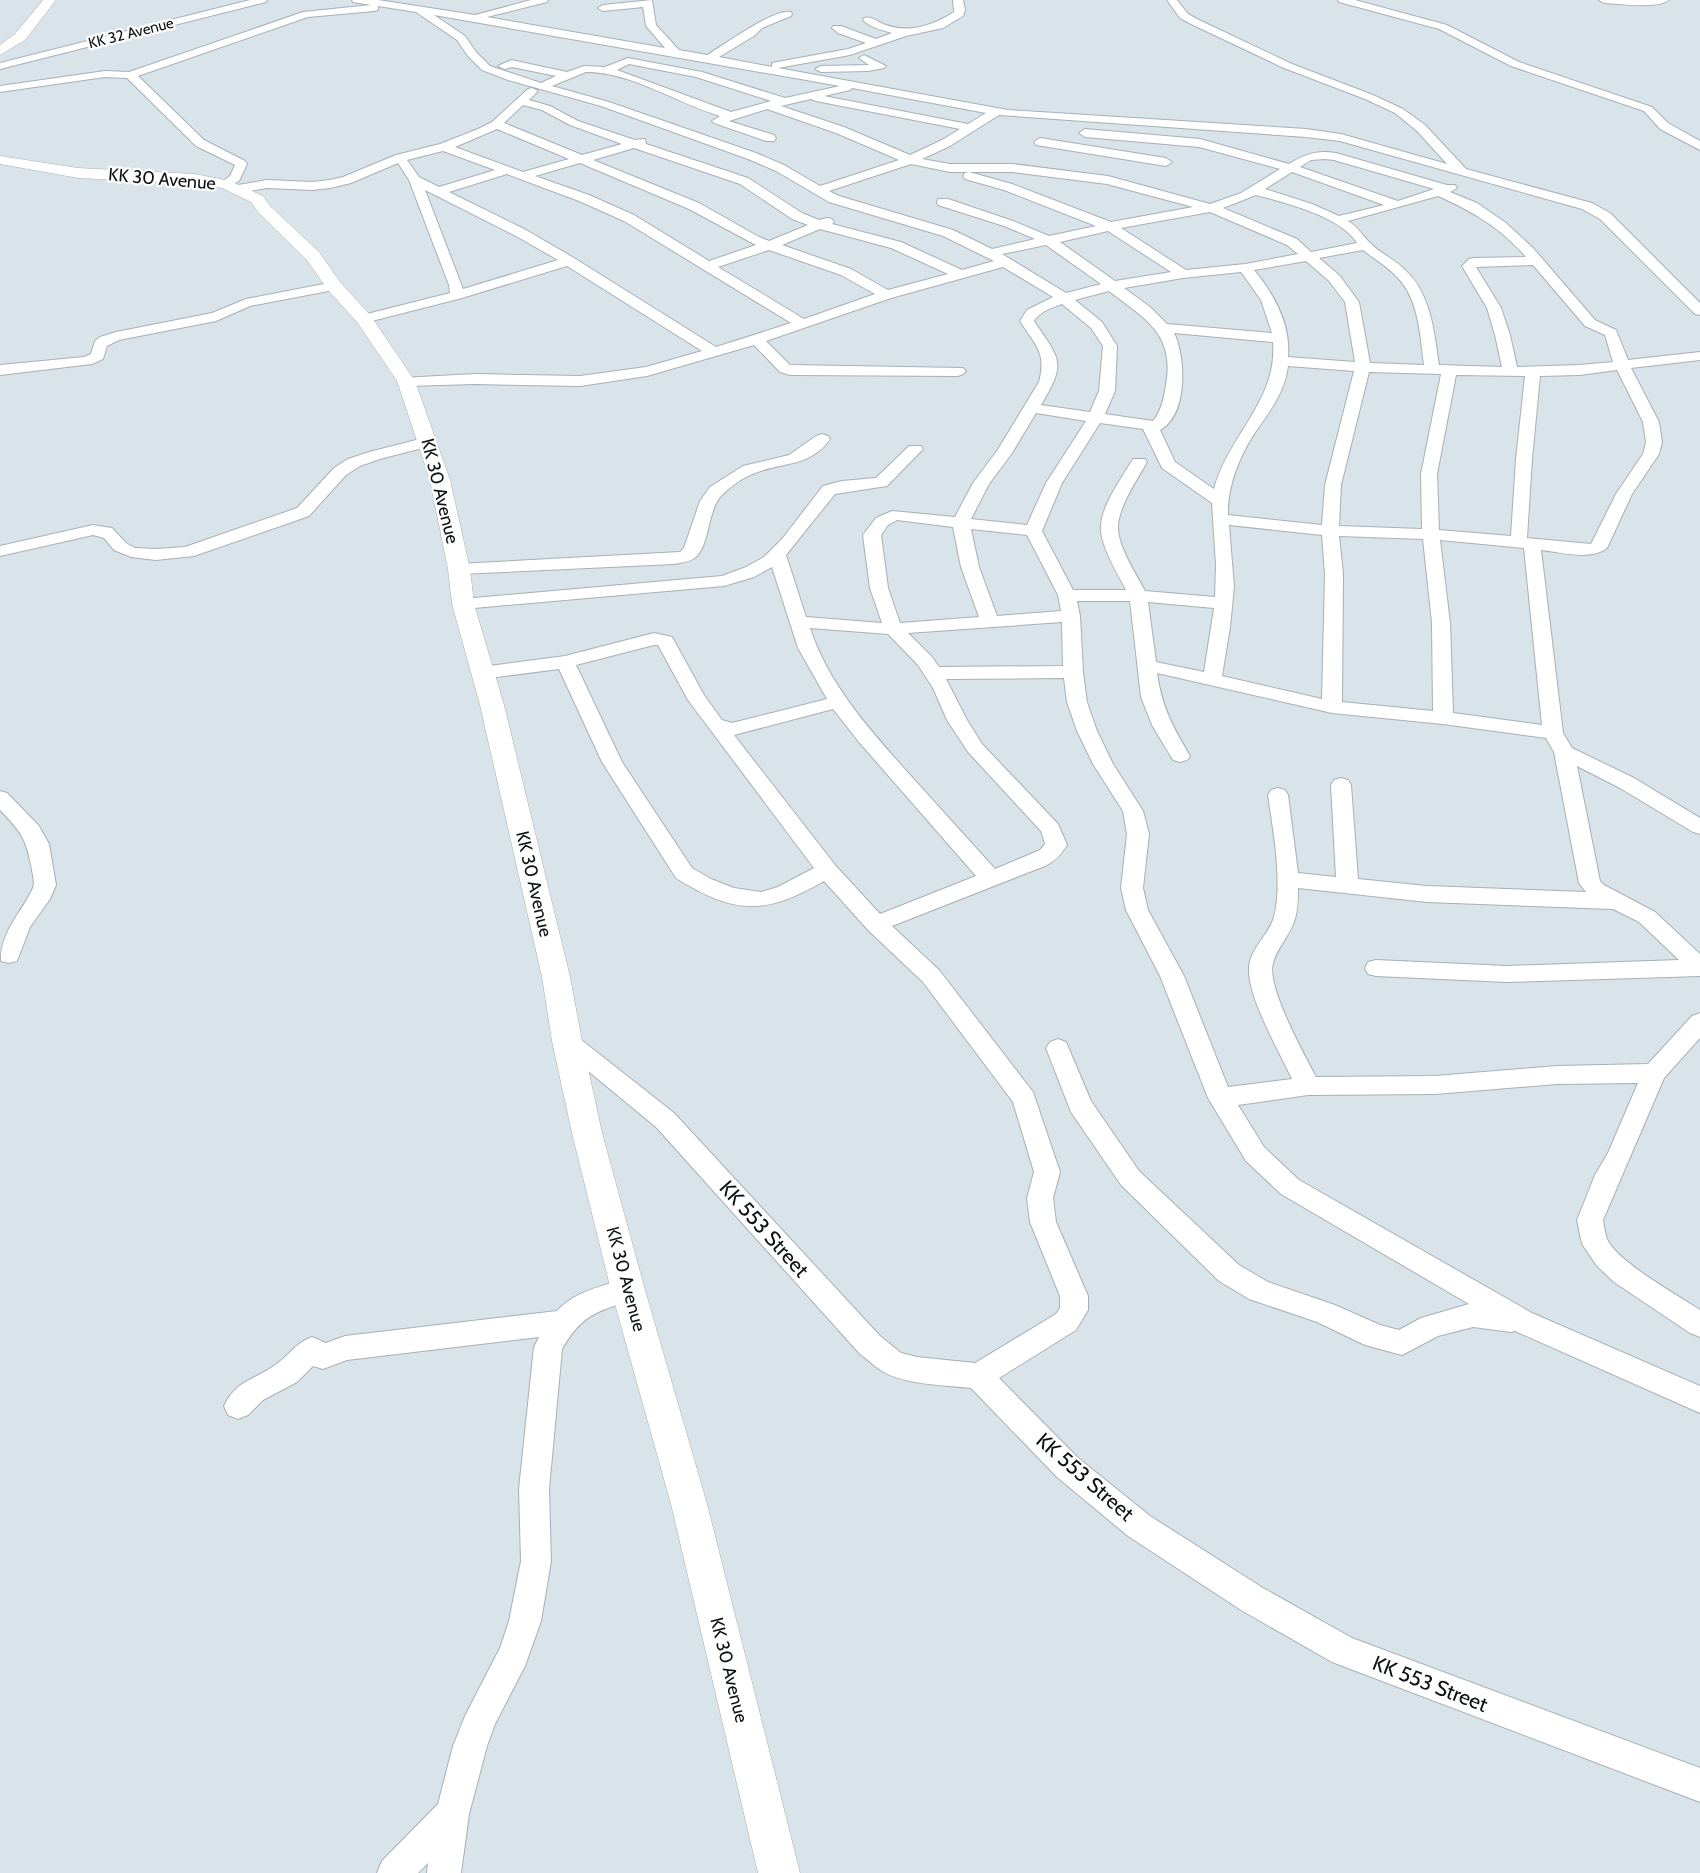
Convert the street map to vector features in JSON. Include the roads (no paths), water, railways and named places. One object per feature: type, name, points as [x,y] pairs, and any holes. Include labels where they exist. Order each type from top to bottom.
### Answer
[{"type":"main road","points":[[0,42],[19,26],[39,0]]},
{"type":"main road","points":[[0,52],[20,37],[50,0]]},
{"type":"main road","name":"KK 30 Avenue","points":[[0,160],[54,171],[175,177],[232,186],[257,199],[265,210],[312,256],[334,286],[364,319],[406,381],[440,480],[459,569],[463,604],[492,705],[556,977],[567,1041],[588,1133],[628,1290],[689,1504],[779,1873]]},
{"type":"street","name":"KK 32 Avenue","points":[[0,66],[262,0]]},
{"type":"street","points":[[356,0],[572,35],[593,35],[676,53],[997,111],[1064,118],[1165,123],[1325,135],[1373,146],[1580,204],[1605,216],[1700,311]]},
{"type":"street","points":[[472,18],[543,0]]},
{"type":"street","points":[[760,68],[850,52],[903,33],[931,28],[948,22],[959,14],[958,0]]},
{"type":"street","points":[[1172,0],[1184,16],[1195,22],[1288,66],[1369,97],[1399,111],[1421,128],[1461,171]]},
{"type":"street","points":[[1343,0],[1443,27],[1516,64],[1648,109],[1664,126],[1700,146]]},
{"type":"street","points":[[1604,0],[1642,2],[1664,0]]},
{"type":"street","points":[[603,8],[647,2],[653,30],[676,53]]},
{"type":"street","points":[[0,89],[105,74],[130,75],[307,14],[411,8],[461,38],[472,54],[486,68],[512,78],[605,104],[687,130],[780,168],[834,199],[846,213]]},
{"type":"street","points":[[709,59],[750,34],[758,26],[787,14]]},
{"type":"street","points":[[868,20],[879,26],[903,33]]},
{"type":"street","points":[[567,22],[576,33],[572,35]]},
{"type":"street","points":[[837,28],[877,43]]},
{"type":"street","points":[[809,47],[832,56]]},
{"type":"street","points":[[606,70],[657,52]]},
{"type":"street","points":[[516,64],[527,54]]},
{"type":"street","points":[[789,63],[791,68],[846,69],[880,66],[864,58]]},
{"type":"street","points":[[632,62],[698,74],[785,102]]},
{"type":"street","points":[[493,71],[511,63],[566,75]]},
{"type":"street","points":[[232,186],[267,184],[312,186],[347,180],[400,158],[444,147],[482,132],[496,124],[541,85],[584,69],[606,70],[624,75],[711,110],[732,116]]},
{"type":"street","points":[[754,91],[794,74]]},
{"type":"street","points":[[130,75],[200,143],[241,164],[239,173],[232,186]]},
{"type":"street","points":[[522,176],[687,130],[767,105],[857,86]]},
{"type":"street","points":[[809,97],[972,128]]},
{"type":"street","points":[[522,101],[546,108],[574,123],[744,181],[784,208],[819,225],[896,245],[961,274]]},
{"type":"street","points":[[767,105],[848,133],[910,160],[950,168],[1008,187],[1109,226],[1182,274]]},
{"type":"street","points":[[819,190],[910,160],[946,143],[997,111]]},
{"type":"street","points":[[1013,168],[1064,118]]},
{"type":"street","points":[[496,124],[694,206],[740,233],[846,272],[886,294]]},
{"type":"street","points":[[687,130],[770,138]]},
{"type":"street","points":[[1071,132],[1192,142],[1291,168],[1398,205]]},
{"type":"street","points":[[1131,186],[1192,142]]},
{"type":"street","points":[[444,147],[584,198],[629,218],[801,323]]},
{"type":"street","points":[[1034,148],[1166,162]]},
{"type":"street","points":[[406,381],[475,378],[564,381],[603,379],[666,367],[756,339],[886,294],[961,274],[1047,240],[1109,226],[1211,208],[1232,201],[1254,190],[1308,157],[1325,155],[1442,190],[1488,215],[1537,261],[1590,323],[1611,333],[1622,365],[1651,422],[1654,442],[1651,454],[1624,494],[1601,544],[1596,548],[1429,534],[1330,530],[1220,519]]},
{"type":"street","points":[[400,158],[415,180],[450,276],[456,285],[458,295]]},
{"type":"street","points":[[950,168],[1013,168],[1089,178],[1131,186],[1211,208],[1292,242],[1334,278],[1352,302],[1363,367],[1333,485],[1330,530],[1334,574],[1332,707]]},
{"type":"street","points":[[437,192],[507,170]]},
{"type":"street","points":[[1338,220],[1398,205],[1480,176]]},
{"type":"street","points":[[415,180],[520,233],[569,261],[712,352]]},
{"type":"street","points":[[1254,190],[1338,220],[1362,239],[1365,246],[1393,266],[1411,284],[1425,320],[1441,369],[1446,393],[1429,474],[1429,534],[1438,593],[1443,718]]},
{"type":"street","points":[[942,202],[993,218],[1047,240],[1149,314],[1163,328],[1172,348],[1176,374],[1172,394],[1161,423],[1156,426],[1096,419],[1031,408]]},
{"type":"street","points":[[706,266],[770,245],[846,213],[948,233],[998,258],[1064,298],[1097,325],[1110,346],[1107,391],[1096,419],[1054,483],[1033,531]]},
{"type":"street","points":[[990,622],[970,567],[961,522],[981,483],[1004,453],[1047,382],[1051,369],[1050,353],[1027,321],[1032,313],[1064,298],[1112,286],[1182,274],[1245,268],[1365,246]]},
{"type":"street","points":[[364,319],[458,295],[569,261]]},
{"type":"street","points":[[1510,372],[1501,323],[1489,298],[1473,278],[1468,266],[1474,262],[1537,261]]},
{"type":"street","points":[[1212,680],[1224,603],[1225,566],[1220,501],[1240,444],[1274,392],[1281,361],[1280,324],[1269,300],[1245,268]]},
{"type":"street","points":[[0,370],[87,361],[98,356],[100,344],[116,336],[216,317],[255,301],[334,286]]},
{"type":"street","points":[[1163,328],[1280,338]]},
{"type":"street","points":[[756,339],[785,369],[790,370],[958,371]]},
{"type":"street","points":[[1281,361],[1363,367],[1510,372],[1580,370],[1700,356]]},
{"type":"street","points":[[1376,968],[1507,974],[1700,968],[1647,917],[1637,910],[1617,902],[1596,890],[1590,882],[1564,752],[1553,733],[1522,528],[1524,459],[1533,371]]},
{"type":"street","points":[[1150,426],[1168,465],[1220,501]]},
{"type":"street","points":[[459,569],[674,559],[686,556],[692,550],[708,501],[716,492],[735,477],[749,470],[794,459],[805,454],[822,439]]},
{"type":"street","points":[[0,551],[93,530],[102,530],[109,532],[123,549],[132,552],[175,554],[188,552],[303,512],[314,503],[346,467],[371,457],[428,442]]},
{"type":"street","points":[[463,604],[724,581],[762,566],[777,554],[829,490],[842,486],[881,482],[915,449]]},
{"type":"street","points":[[1140,462],[1116,503],[1110,526],[1112,542],[1138,596],[1151,697],[1162,725],[1180,756]]},
{"type":"street","points":[[876,924],[1037,861],[1048,855],[1056,844],[1051,829],[975,748],[957,720],[943,688],[925,661],[894,629],[879,588],[872,535],[884,518],[889,515],[1033,531]]},
{"type":"street","points":[[1033,531],[1067,595],[1071,616],[1077,702],[1087,731],[1103,764],[1133,811],[1138,834],[1132,888],[1137,910],[1172,976],[1220,1098],[1255,1154],[1290,1187],[1522,1321],[1700,1400]]},
{"type":"street","points":[[777,554],[806,648],[838,702],[866,738],[992,879]]},
{"type":"street","points":[[1067,595],[1138,596],[1224,603]]},
{"type":"street","points":[[798,622],[894,629],[1071,616]]},
{"type":"street","points":[[482,674],[565,662],[654,639],[665,640],[696,696],[715,724],[827,870],[876,924],[931,976],[1024,1099],[1047,1172],[1040,1198],[1043,1222],[1074,1296],[1074,1310],[1066,1322],[978,1376]]},
{"type":"street","points":[[565,662],[612,762],[684,873],[699,884],[755,901],[773,897],[827,870]]},
{"type":"street","points":[[1146,665],[1332,707],[1443,718],[1553,733]]},
{"type":"street","points":[[933,673],[1074,672]]},
{"type":"street","points":[[715,724],[732,730],[838,702]]},
{"type":"street","points":[[1564,752],[1627,783],[1700,827]]},
{"type":"street","points":[[1341,785],[1348,885]]},
{"type":"street","points":[[1278,795],[1287,879],[1285,917],[1260,967],[1263,984],[1274,1013],[1308,1086]]},
{"type":"street","points":[[0,798],[28,826],[38,844],[44,885],[42,894],[19,925],[9,954]]},
{"type":"street","points":[[1287,879],[1427,894],[1617,902]]},
{"type":"street","points":[[1700,1022],[1654,1073],[1590,1220],[1595,1244],[1606,1258],[1624,1274],[1700,1325]]},
{"type":"street","name":"KK 553 Street","points":[[567,1041],[665,1120],[746,1211],[877,1351],[892,1363],[917,1370],[978,1376],[1067,1468],[1139,1526],[1252,1599],[1344,1651],[1700,1785]]},
{"type":"street","points":[[1058,1048],[1080,1105],[1130,1178],[1229,1273],[1259,1292],[1325,1312],[1375,1336],[1402,1343],[1431,1326],[1473,1315],[1522,1321]]},
{"type":"street","points":[[1220,1098],[1308,1086],[1435,1085],[1557,1075],[1654,1073]]},
{"type":"street","points":[[444,1873],[452,1814],[470,1746],[481,1716],[514,1655],[525,1620],[536,1561],[534,1490],[548,1347],[570,1313],[587,1302],[628,1290]]},
{"type":"street","points":[[238,1406],[253,1391],[287,1372],[312,1349],[323,1357],[345,1348],[563,1322]]},
{"type":"street","points":[[394,1873],[452,1814]]}]
